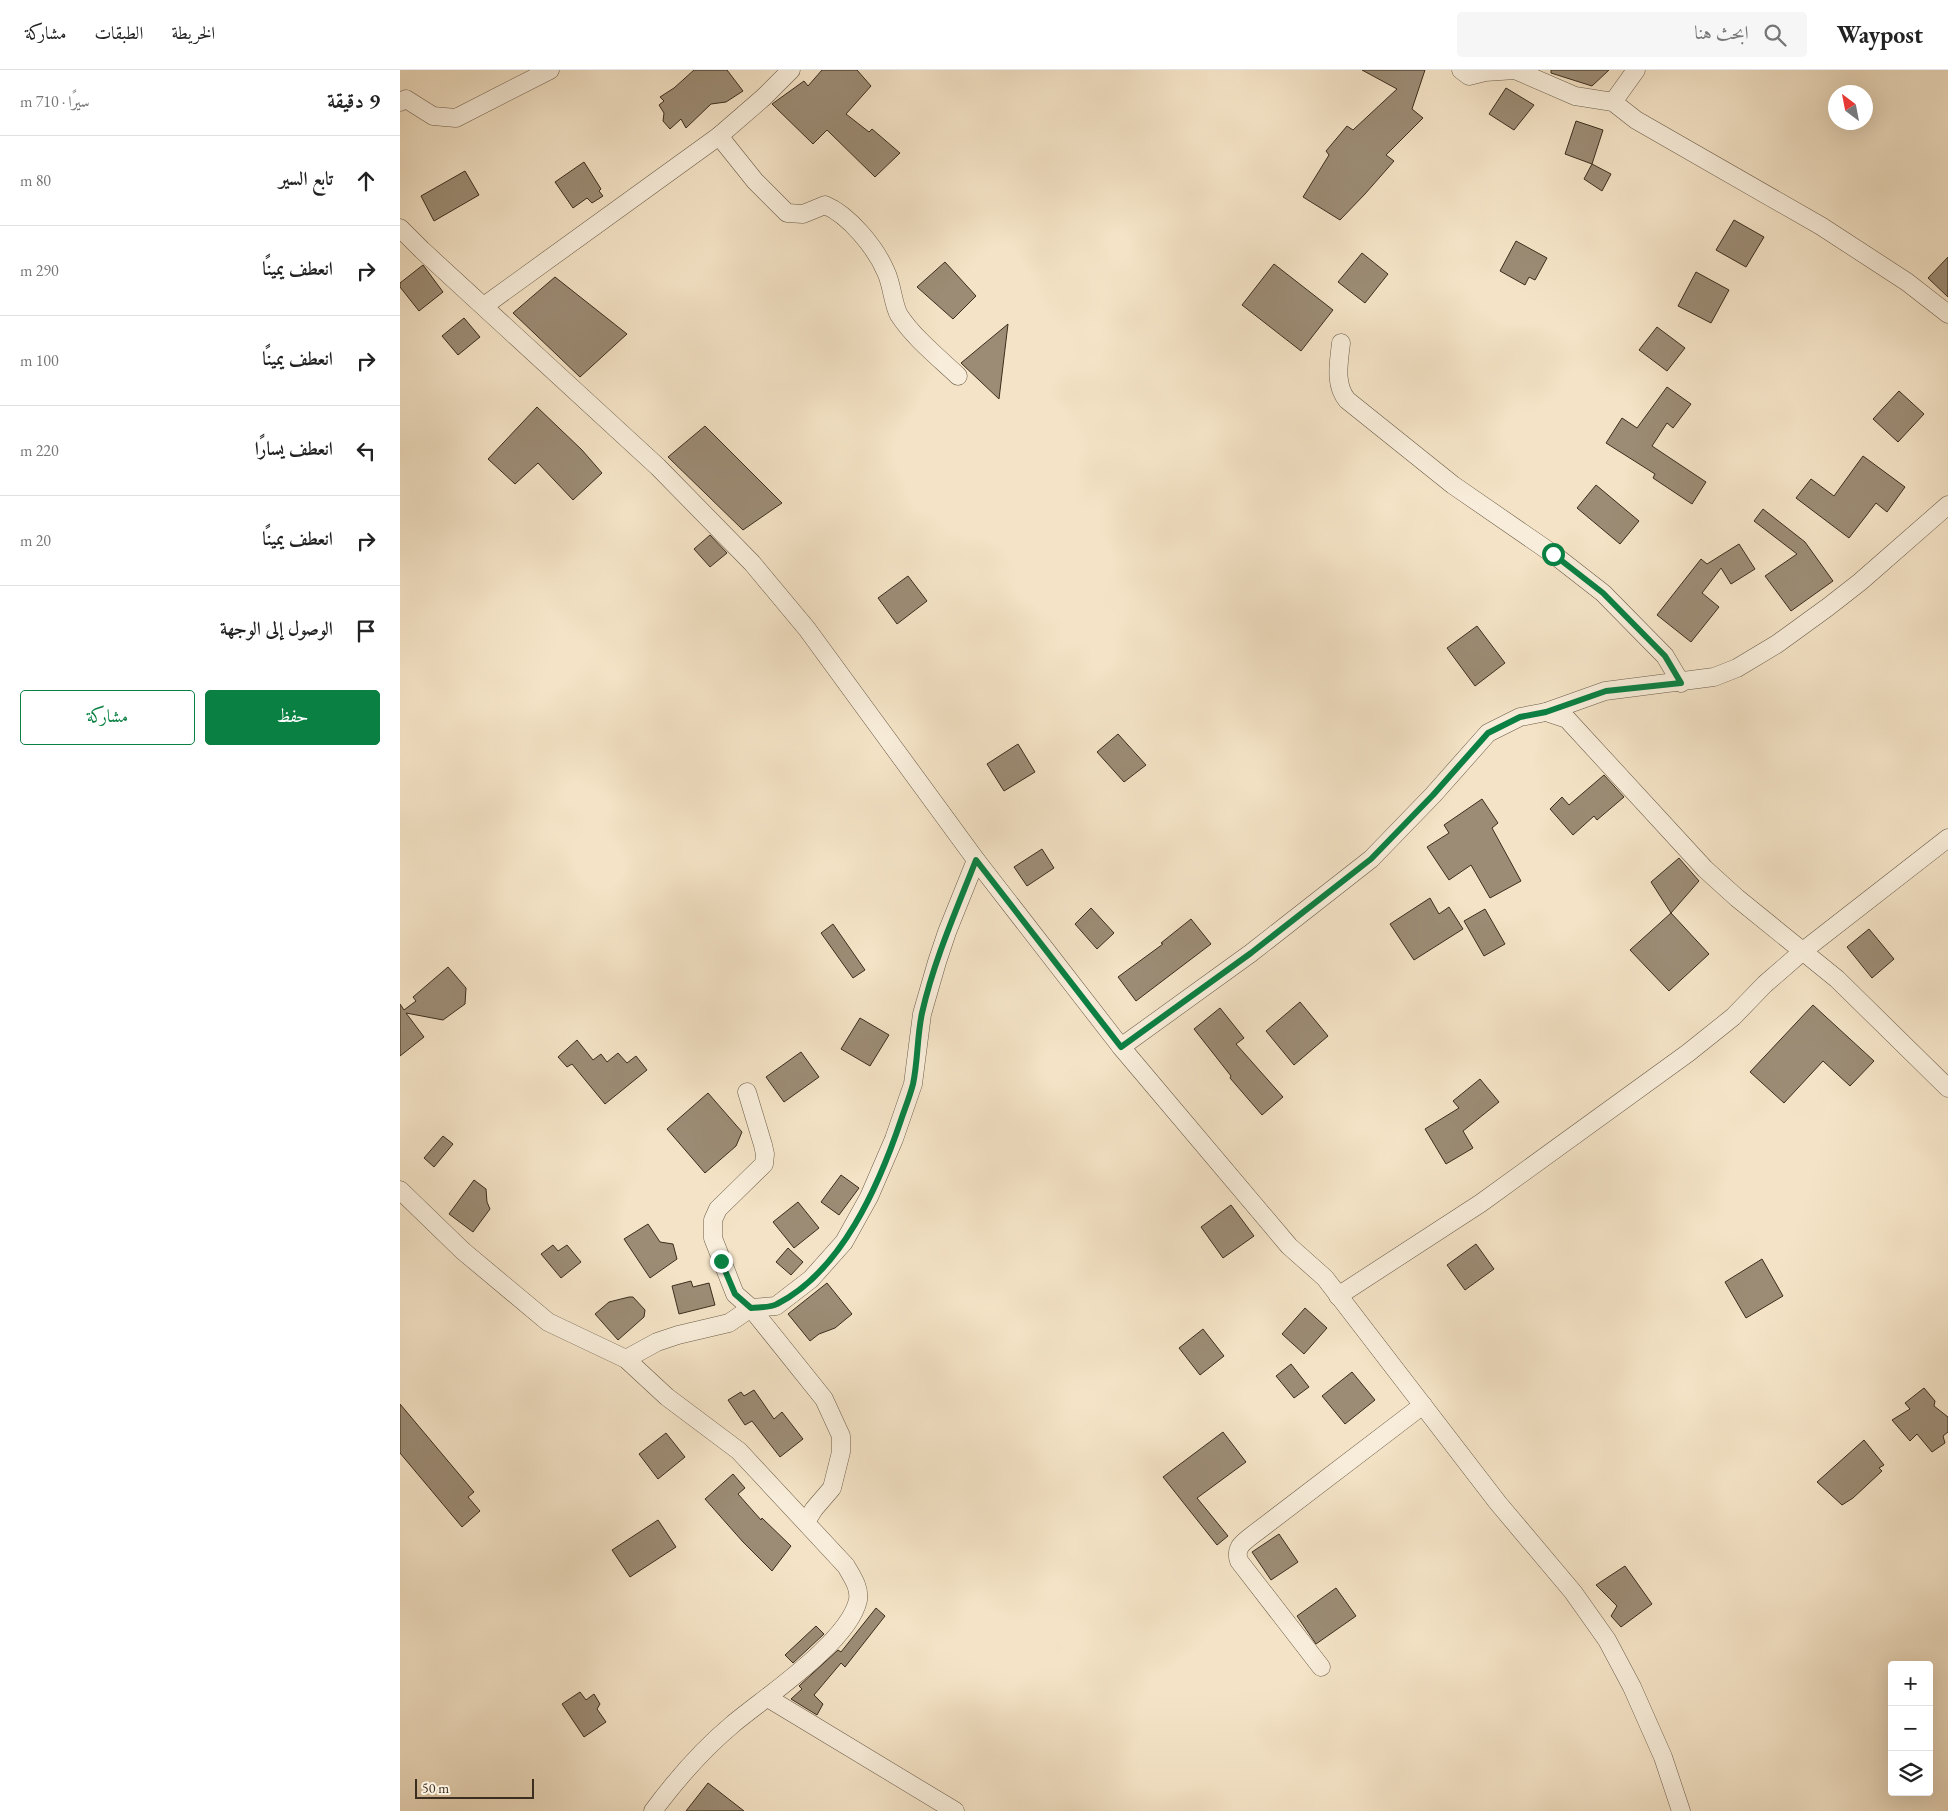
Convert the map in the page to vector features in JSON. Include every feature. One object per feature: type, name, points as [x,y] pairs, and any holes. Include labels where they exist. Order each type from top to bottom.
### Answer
[{"type":"street","points":[[400,102],[406,100],[433,116],[456,118],[550,70]]},
{"type":"street","points":[[484,306],[719,136],[764,97],[790,70]]},
{"type":"street","points":[[1461,70],[1469,76],[1485,72],[1514,70],[1575,96],[1613,102],[1636,120],[1821,226],[1907,282],[1948,314]]},
{"type":"street","points":[[1613,102],[1636,70]]},
{"type":"street","points":[[719,136],[754,181],[787,213],[803,214],[825,205],[838,210],[848,220],[875,252],[886,271],[898,314],[918,338],[958,376]]},
{"type":"street","points":[[400,228],[658,467],[752,563],[807,629],[976,860],[1121,1047],[1289,1246],[1324,1278],[1498,1503],[1573,1592],[1607,1640],[1632,1687],[1663,1757],[1681,1811]]},
{"type":"street","points":[[1341,343],[1338,365],[1339,381],[1341,393],[1347,400],[1452,485],[1553,554],[1603,593],[1665,656],[1681,683]]},
{"type":"street","points":[[1121,1047],[1251,953],[1371,859],[1433,795],[1488,733],[1520,717],[1546,712],[1606,691],[1714,678],[1737,668],[1776,644],[1860,582],[1948,505]]},
{"type":"street","points":[[1546,712],[1567,719],[1705,869],[1737,898],[1837,979],[1948,1088]]},
{"type":"street","points":[[1338,1296],[1481,1203],[1688,1053],[1734,1017],[1765,984],[1803,951],[1948,838]]},
{"type":"street","points":[[626,1359],[657,1342],[729,1323],[751,1308],[776,1306],[811,1279],[844,1242],[869,1197],[894,1139],[913,1084],[922,1014],[936,962],[946,932],[976,860]]},
{"type":"street","points":[[746,1092],[763,1145],[765,1154],[764,1164],[718,1209],[713,1220],[713,1238],[735,1294],[751,1308],[824,1399],[842,1436],[842,1452],[832,1488],[814,1509],[806,1522]]},
{"type":"street","points":[[400,1190],[462,1251],[548,1322],[626,1359],[667,1397],[739,1451],[846,1566],[858,1588],[858,1600],[854,1611],[825,1648],[768,1698],[732,1725],[675,1781],[653,1811]]},
{"type":"street","points":[[1321,1667],[1239,1561],[1238,1549],[1250,1536],[1423,1406]]},
{"type":"street","points":[[768,1698],[955,1811]]},
{"type":"building","points":[[694,70],[727,70],[743,91],[726,102],[711,104],[686,128],[681,119],[670,129],[663,121],[664,113],[659,105],[664,101],[660,97],[674,88]]},
{"type":"building","points":[[822,70],[857,70],[871,86],[846,114],[869,132],[872,129],[900,153],[875,177],[827,130],[813,144],[772,104],[804,81],[808,86]]},
{"type":"building","points":[[1362,70],[1425,70],[1412,109],[1423,118],[1386,155],[1394,161],[1340,220],[1303,197],[1329,155],[1326,151],[1347,126],[1353,130],[1397,89]]},
{"type":"building","points":[[1551,70],[1609,70],[1592,86],[1551,73]]},
{"type":"building","points":[[1506,88],[1534,105],[1514,130],[1489,114]]},
{"type":"building","points":[[1576,121],[1603,130],[1592,164],[1565,154]]},
{"type":"building","points":[[584,162],[601,189],[599,191],[603,196],[592,203],[587,198],[573,208],[555,182]]},
{"type":"building","points":[[1592,164],[1611,174],[1602,191],[1584,179]]},
{"type":"building","points":[[465,171],[479,195],[434,221],[421,196]]},
{"type":"building","points":[[1734,220],[1764,237],[1746,267],[1716,250]]},
{"type":"building","points":[[1516,241],[1547,258],[1535,280],[1529,277],[1525,285],[1500,271]]},
{"type":"building","points":[[1362,253],[1388,274],[1365,303],[1338,282]]},
{"type":"building","points":[[1948,257],[1948,297],[1928,278]]},
{"type":"building","points":[[945,262],[976,296],[953,319],[917,287]]},
{"type":"building","points":[[1274,264],[1333,310],[1301,351],[1242,305]]},
{"type":"building","points":[[423,265],[443,292],[419,311],[400,287],[400,283]]},
{"type":"building","points":[[1696,272],[1729,290],[1711,323],[1678,306]]},
{"type":"building","points":[[555,277],[627,334],[580,377],[513,313]]},
{"type":"building","points":[[464,318],[480,337],[458,355],[442,336]]},
{"type":"building","points":[[1008,324],[999,399],[961,363]]},
{"type":"building","points":[[1657,327],[1685,348],[1667,371],[1639,350]]},
{"type":"building","points":[[1667,387],[1691,404],[1673,428],[1667,423],[1652,446],[1706,482],[1692,504],[1653,478],[1655,474],[1606,443],[1622,418],[1637,428]]},
{"type":"building","points":[[1899,391],[1924,414],[1898,442],[1873,419]]},
{"type":"building","points":[[537,407],[582,450],[602,473],[573,500],[538,463],[515,484],[488,459]]},
{"type":"building","points":[[705,426],[782,503],[743,530],[668,457]]},
{"type":"building","points":[[1863,456],[1905,487],[1887,512],[1876,503],[1849,538],[1796,498],[1811,479],[1834,496]]},
{"type":"building","points":[[1596,485],[1639,521],[1620,544],[1577,508]]},
{"type":"building","points":[[1763,509],[1805,542],[1833,581],[1791,611],[1765,576],[1797,554],[1754,521]]},
{"type":"building","points":[[710,535],[727,553],[710,567],[694,549]]},
{"type":"building","points":[[1739,544],[1755,569],[1731,584],[1721,568],[1702,593],[1719,607],[1691,642],[1657,615],[1701,559],[1707,564]]},
{"type":"building","points":[[908,576],[927,601],[897,624],[878,598]]},
{"type":"building","points":[[1477,626],[1505,663],[1475,686],[1447,648]]},
{"type":"building","points":[[1118,734],[1146,765],[1124,782],[1097,752]]},
{"type":"building","points":[[1018,744],[1035,772],[1004,791],[987,764]]},
{"type":"building","points":[[1604,775],[1624,797],[1597,820],[1594,816],[1573,835],[1550,809],[1562,797],[1569,805]]},
{"type":"building","points":[[1482,799],[1498,823],[1492,828],[1521,881],[1490,898],[1471,865],[1449,880],[1427,847],[1449,833],[1444,825]]},
{"type":"building","points":[[1042,849],[1054,868],[1027,886],[1014,867]]},
{"type":"building","points":[[1679,858],[1699,881],[1671,913],[1651,882]]},
{"type":"building","points":[[1430,898],[1439,914],[1449,907],[1463,929],[1414,960],[1390,924]]},
{"type":"building","points":[[1091,908],[1114,933],[1097,949],[1075,924]]},
{"type":"building","points":[[1485,909],[1505,944],[1484,956],[1464,921]]},
{"type":"building","points":[[1671,913],[1709,954],[1669,991],[1630,950]]},
{"type":"building","points":[[1191,919],[1211,944],[1136,1001],[1118,977],[1163,944],[1161,943]]},
{"type":"building","points":[[833,924],[865,970],[853,978],[821,933]]},
{"type":"building","points":[[1869,929],[1894,959],[1872,978],[1847,947]]},
{"type":"building","points":[[448,967],[466,988],[465,1004],[443,1020],[406,1013],[424,1037],[400,1056],[400,1004],[404,1010],[416,1001],[413,997]]},
{"type":"building","points":[[1300,1002],[1328,1036],[1294,1065],[1266,1031]]},
{"type":"building","points":[[1813,1005],[1874,1061],[1850,1086],[1823,1061],[1784,1103],[1750,1072]]},
{"type":"building","points":[[1220,1008],[1244,1038],[1236,1044],[1283,1097],[1262,1115],[1230,1078],[1231,1076],[1194,1029]]},
{"type":"building","points":[[860,1018],[889,1035],[870,1066],[841,1049]]},
{"type":"building","points":[[577,1040],[593,1060],[601,1054],[607,1062],[618,1053],[627,1063],[636,1056],[647,1070],[605,1104],[572,1064],[567,1067],[558,1057]]},
{"type":"building","points":[[801,1052],[819,1077],[784,1102],[766,1077]]},
{"type":"building","points":[[1480,1079],[1499,1102],[1463,1131],[1473,1148],[1446,1164],[1425,1129],[1459,1108],[1453,1101]]},
{"type":"building","points":[[708,1093],[742,1132],[736,1146],[705,1173],[667,1129]]},
{"type":"building","points":[[443,1136],[453,1144],[434,1167],[424,1158]]},
{"type":"building","points":[[841,1175],[859,1188],[839,1215],[821,1202]]},
{"type":"building","points":[[474,1180],[486,1189],[487,1202],[490,1209],[473,1232],[449,1214]]},
{"type":"building","points":[[798,1202],[819,1228],[794,1248],[773,1222]]},
{"type":"building","points":[[1231,1205],[1254,1236],[1223,1258],[1201,1227]]},
{"type":"building","points":[[648,1224],[660,1242],[673,1244],[677,1259],[650,1278],[624,1239]]},
{"type":"building","points":[[1476,1244],[1494,1269],[1465,1290],[1447,1265]]},
{"type":"building","points":[[553,1245],[558,1251],[567,1245],[581,1262],[561,1278],[541,1254]]},
{"type":"building","points":[[788,1248],[803,1262],[791,1275],[776,1262]]},
{"type":"building","points":[[1762,1259],[1783,1296],[1746,1318],[1725,1282]]},
{"type":"building","points":[[691,1281],[693,1287],[709,1283],[715,1305],[679,1314],[672,1286]]},
{"type":"building","points":[[827,1283],[852,1314],[835,1328],[819,1334],[810,1341],[788,1314]]},
{"type":"building","points":[[633,1297],[645,1310],[644,1317],[618,1340],[595,1314],[609,1302]]},
{"type":"building","points":[[1305,1308],[1327,1328],[1304,1354],[1282,1334]]},
{"type":"building","points":[[1203,1329],[1224,1356],[1200,1375],[1179,1348]]},
{"type":"building","points":[[1291,1364],[1309,1387],[1294,1398],[1276,1376]]},
{"type":"building","points":[[1352,1372],[1375,1400],[1345,1424],[1322,1396]]},
{"type":"building","points":[[1924,1388],[1935,1401],[1934,1406],[1948,1417],[1948,1432],[1943,1436],[1945,1443],[1932,1452],[1917,1434],[1910,1441],[1892,1420],[1910,1409],[1905,1403]]},
{"type":"building","points":[[754,1390],[774,1419],[782,1412],[803,1439],[780,1457],[752,1421],[745,1425],[728,1400],[741,1392],[744,1396]]},
{"type":"building","points":[[400,1404],[474,1492],[468,1497],[480,1511],[462,1527],[400,1453]]},
{"type":"building","points":[[1223,1432],[1246,1462],[1197,1498],[1228,1536],[1217,1545],[1163,1477]]},
{"type":"building","points":[[666,1433],[685,1457],[658,1479],[639,1454]]},
{"type":"building","points":[[1864,1440],[1884,1465],[1879,1468],[1882,1471],[1853,1498],[1842,1505],[1817,1482]]},
{"type":"building","points":[[733,1474],[745,1488],[738,1494],[761,1520],[762,1518],[791,1546],[772,1571],[705,1499]]},
{"type":"building","points":[[658,1520],[676,1547],[630,1577],[612,1550]]},
{"type":"building","points":[[1279,1534],[1298,1562],[1271,1580],[1252,1552]]},
{"type":"building","points":[[1625,1566],[1652,1604],[1621,1627],[1611,1616],[1617,1606],[1596,1585]]},
{"type":"building","points":[[1336,1588],[1356,1616],[1316,1644],[1297,1616]]},
{"type":"building","points":[[876,1608],[885,1616],[845,1667],[841,1663],[814,1695],[823,1704],[817,1715],[791,1699],[802,1689],[799,1686],[838,1650],[841,1652]]},
{"type":"building","points":[[816,1626],[824,1634],[793,1663],[785,1655]]},
{"type":"building","points":[[580,1692],[586,1700],[594,1694],[600,1704],[597,1709],[606,1722],[584,1737],[562,1704]]},
{"type":"building","points":[[708,1783],[744,1811],[686,1811]]},
{"type":"route","points":[[721,1261],[735,1294],[751,1308],[776,1306],[811,1279],[844,1242],[869,1197],[894,1139],[913,1084],[922,1014],[936,962],[946,932],[976,860],[1121,1047],[1251,953],[1371,859],[1433,795],[1488,733],[1520,717],[1546,712],[1606,691],[1681,683],[1665,656],[1603,593],[1553,554]]}]
